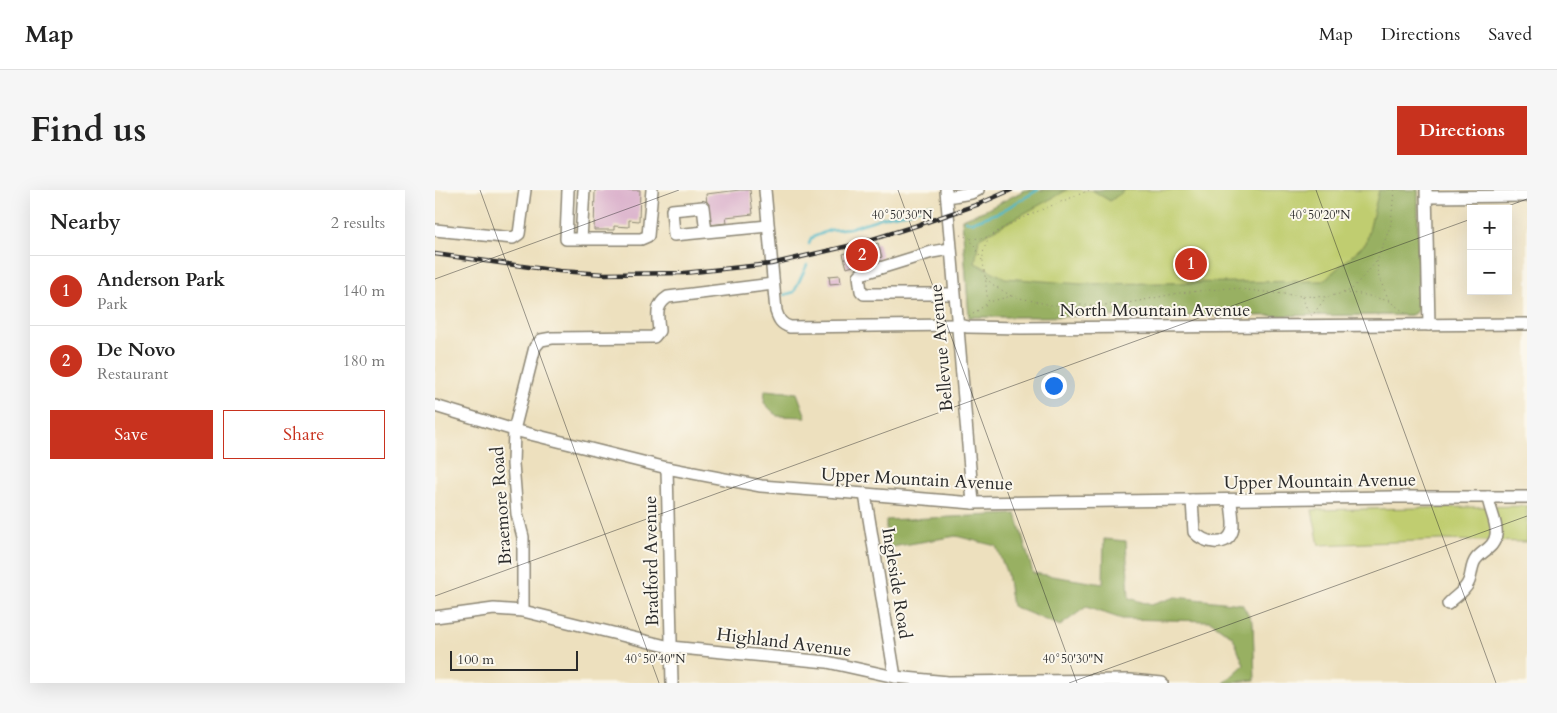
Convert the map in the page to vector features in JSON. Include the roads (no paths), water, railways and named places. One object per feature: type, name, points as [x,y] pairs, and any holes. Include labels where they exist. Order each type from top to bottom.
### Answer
[{"type":"street","points":[[435,230],[516,237],[519,234],[525,190]]},
{"type":"street","points":[[568,190],[566,239],[641,239],[648,236],[652,190]]},
{"type":"street","points":[[581,238],[584,190]]},
{"type":"street","points":[[765,190],[773,284]]},
{"type":"street","points":[[946,194],[971,193],[978,190]]},
{"type":"street","name":"Bellevue Avenue","points":[[946,194],[954,294],[962,326],[973,503]]},
{"type":"street","points":[[1429,325],[1426,194],[1527,196]]},
{"type":"street","points":[[706,232],[767,226]]},
{"type":"street","points":[[950,249],[932,252],[859,276],[861,291],[864,294],[954,294]]},
{"type":"street","name":"North Mountain Avenue","points":[[773,284],[779,320],[784,325],[790,327],[962,326],[1031,328],[1527,324]]},
{"type":"street","name":"Braemore Road","points":[[523,611],[523,537],[517,514],[513,464],[514,430],[535,347],[541,340],[552,338],[654,337],[659,331],[658,308],[661,302],[668,297],[773,284]]},
{"type":"street","name":"Upper Mountain Avenue","points":[[435,406],[514,430],[667,468],[761,486],[973,503],[1527,497]]},
{"type":"street","name":"Bradford Avenue","points":[[667,468],[672,683]]},
{"type":"street","name":"Ingleside Road","points":[[865,494],[895,677]]},
{"type":"street","points":[[1448,604],[1465,589],[1470,581],[1477,558],[1490,549],[1496,537],[1488,497]]},
{"type":"street","points":[[1192,500],[1194,532],[1205,540],[1219,542],[1230,537],[1233,532],[1231,500]]},
{"type":"street","name":"Highland Avenue","points":[[435,617],[494,609],[523,611],[671,647],[827,662],[895,677],[948,682],[1129,680],[1162,683]]},
{"type":"waterway","points":[[966,221],[972,222],[1000,212],[1038,190]]},
{"type":"waterway","points":[[809,244],[811,238],[830,230],[850,228],[932,204]]},
{"type":"waterway","points":[[784,295],[794,292],[807,265]]},
{"type":"railway","points":[[435,254],[559,271],[605,274],[684,273],[771,264],[857,244],[979,204],[1011,190]]},
{"type":"place","name":"De Novo","points":[[862,255]]},
{"type":"place","name":"Anderson Park","points":[[1191,264]]}]
